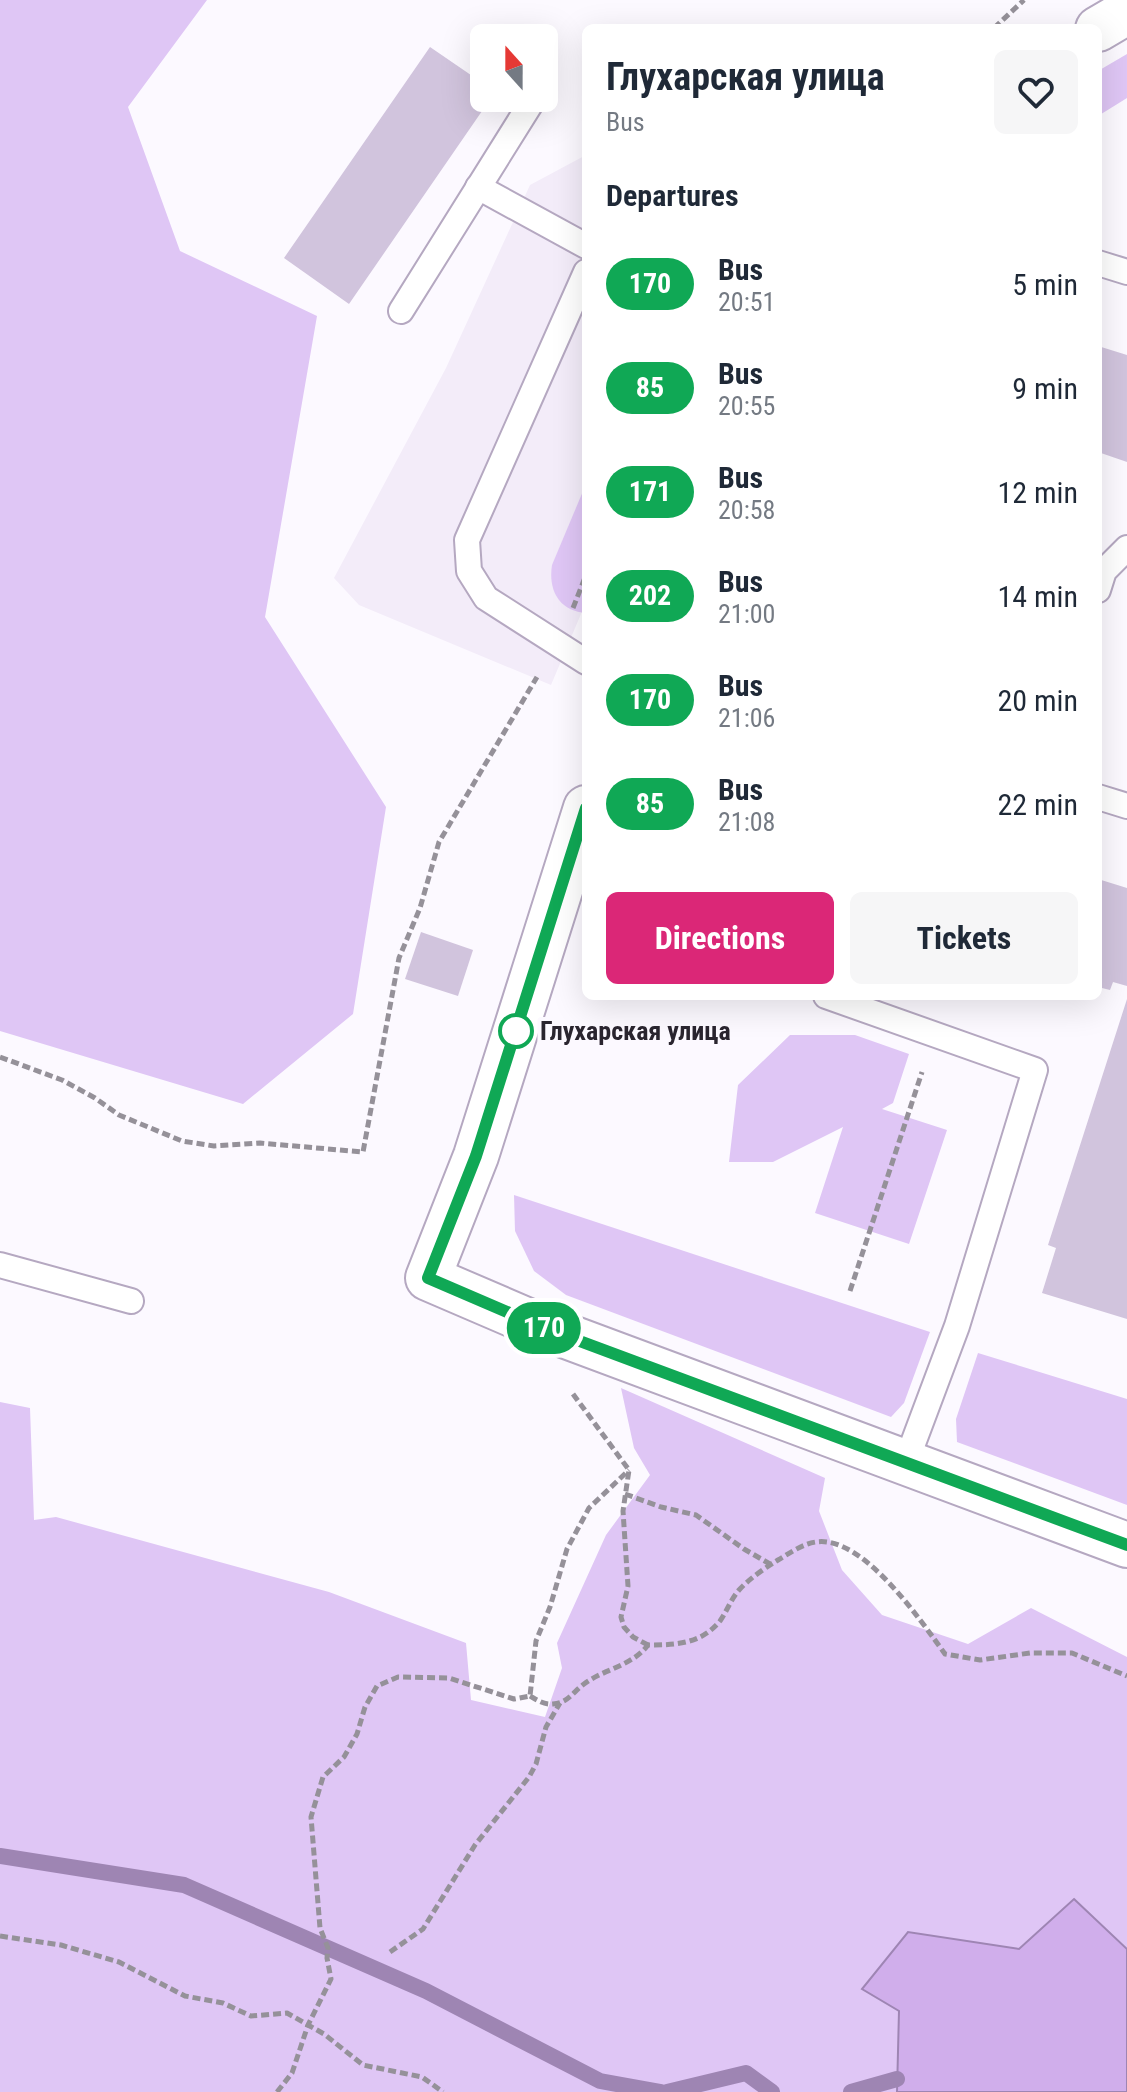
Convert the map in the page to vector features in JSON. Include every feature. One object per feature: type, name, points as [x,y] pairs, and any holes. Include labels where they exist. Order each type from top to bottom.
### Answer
[{"type":"street","points":[[1102,27],[1127,12]]},
{"type":"street","points":[[582,834],[573,893],[428,1278],[542,1327],[1127,1545]]},
{"type":"lane","points":[[401,311],[525,112]]},
{"type":"lane","points":[[478,187],[582,244]]},
{"type":"lane","points":[[1102,264],[1127,272]]},
{"type":"lane","points":[[582,281],[467,540],[469,571],[486,598],[582,660]]},
{"type":"lane","points":[[1102,577],[1104,571],[1127,548]]},
{"type":"lane","points":[[1102,798],[1127,806]]},
{"type":"lane","points":[[837,1000],[1035,1070],[957,1326],[906,1462]]},
{"type":"lane","points":[[0,1265],[131,1301]]},
{"type":"path","points":[[998,24],[1024,0]]},
{"type":"path","points":[[0,1057],[62,1080],[119,1115],[182,1141],[214,1146],[260,1143],[363,1152],[399,958],[420,908],[439,842],[557,644],[582,585]]},
{"type":"path","points":[[850,1291],[934,1035]]},
{"type":"path","points":[[572,1391],[629,1470],[623,1511],[628,1586],[621,1617],[624,1627],[633,1637],[648,1645],[681,1645],[707,1633],[721,1619],[741,1588],[771,1564],[803,1546],[820,1541],[852,1550],[892,1585],[945,1654],[980,1660],[1030,1653],[1072,1653],[1127,1676]]},
{"type":"path","points":[[530,1696],[534,1647],[567,1549],[589,1508],[629,1470]]},
{"type":"path","points":[[625,1494],[696,1515],[771,1564]]},
{"type":"path","points":[[277,2092],[292,2073],[308,2025],[331,1979],[328,1948],[320,1928],[311,1817],[323,1777],[344,1757],[377,1686],[398,1677],[449,1678],[514,1699],[530,1696],[544,1704],[561,1702],[567,1701],[584,1684],[642,1654],[648,1645]]},
{"type":"path","points":[[390,1952],[423,1929],[475,1845],[529,1777],[536,1764],[546,1727],[561,1702]]},
{"type":"path","points":[[0,1936],[61,1945],[119,1962],[185,1996],[223,2003],[251,2016],[287,2013],[324,2034],[363,2065],[422,2077],[443,2092]]},
{"type":"shaded area","points":[[0,0],[207,0],[128,107],[180,251],[317,316],[265,617],[386,807],[353,1014],[243,1104],[0,1031]]},
{"type":"shaded area","points":[[1127,54],[1127,98],[1102,114],[1102,69]]},
{"type":"shaded area","points":[[582,157],[582,611],[551,685],[359,605],[334,578],[446,368],[530,185]]},
{"type":"shaded area","points":[[582,494],[582,612],[569,608],[557,598],[552,583],[552,565]]},
{"type":"shaded area","points":[[790,1035],[855,1035],[909,1054],[893,1103],[882,1109],[947,1130],[909,1244],[815,1213],[843,1127],[773,1162],[729,1162],[738,1085]]},
{"type":"shaded area","points":[[514,1195],[930,1332],[904,1403],[891,1417],[566,1295],[534,1271],[515,1231]]},
{"type":"shaded area","points":[[978,1353],[1127,1399],[1127,1505],[957,1442],[956,1419]]},
{"type":"shaded area","points":[[621,1388],[825,1478],[819,1511],[842,1570],[882,1615],[968,1644],[1031,1608],[1127,1657],[1127,1949],[1074,1899],[1020,1949],[908,1933],[899,2011],[897,2092],[0,2092],[0,1402],[30,1408],[34,1520],[56,1517],[329,1592],[466,1643],[471,1700],[545,1717],[562,1668],[557,1643],[606,1535],[650,1475],[634,1448]]},
{"type":"shaded area","points":[[1074,1899],[1127,1949],[1127,2092],[897,2092],[899,2011],[862,1989],[908,1932],[1019,1949]]},
{"type":"building","points":[[430,47],[470,74],[470,112],[481,112],[349,304],[284,258]]},
{"type":"building","points":[[1102,347],[1127,355],[1127,462],[1102,453]]},
{"type":"building","points":[[1102,880],[1127,888],[1127,986],[1113,982],[1110,990],[1102,988]]},
{"type":"building","points":[[421,932],[473,950],[458,996],[405,979]]},
{"type":"building","points":[[1127,999],[1127,1319],[1042,1293],[1056,1248],[1048,1245]]},
{"type":"waterway","points":[[0,1856],[184,1885],[426,1991],[600,2081],[661,2092]]},
{"type":"waterway","points":[[667,2092],[746,2073],[772,2092]]},
{"type":"waterway","points":[[851,2092],[897,2079]]},
{"type":"bus line","name":"170","points":[[582,821],[476,1156],[428,1278],[542,1327],[1127,1545]]},
{"type":"place","name":"Глухарская улица","points":[[516,1031]]}]
